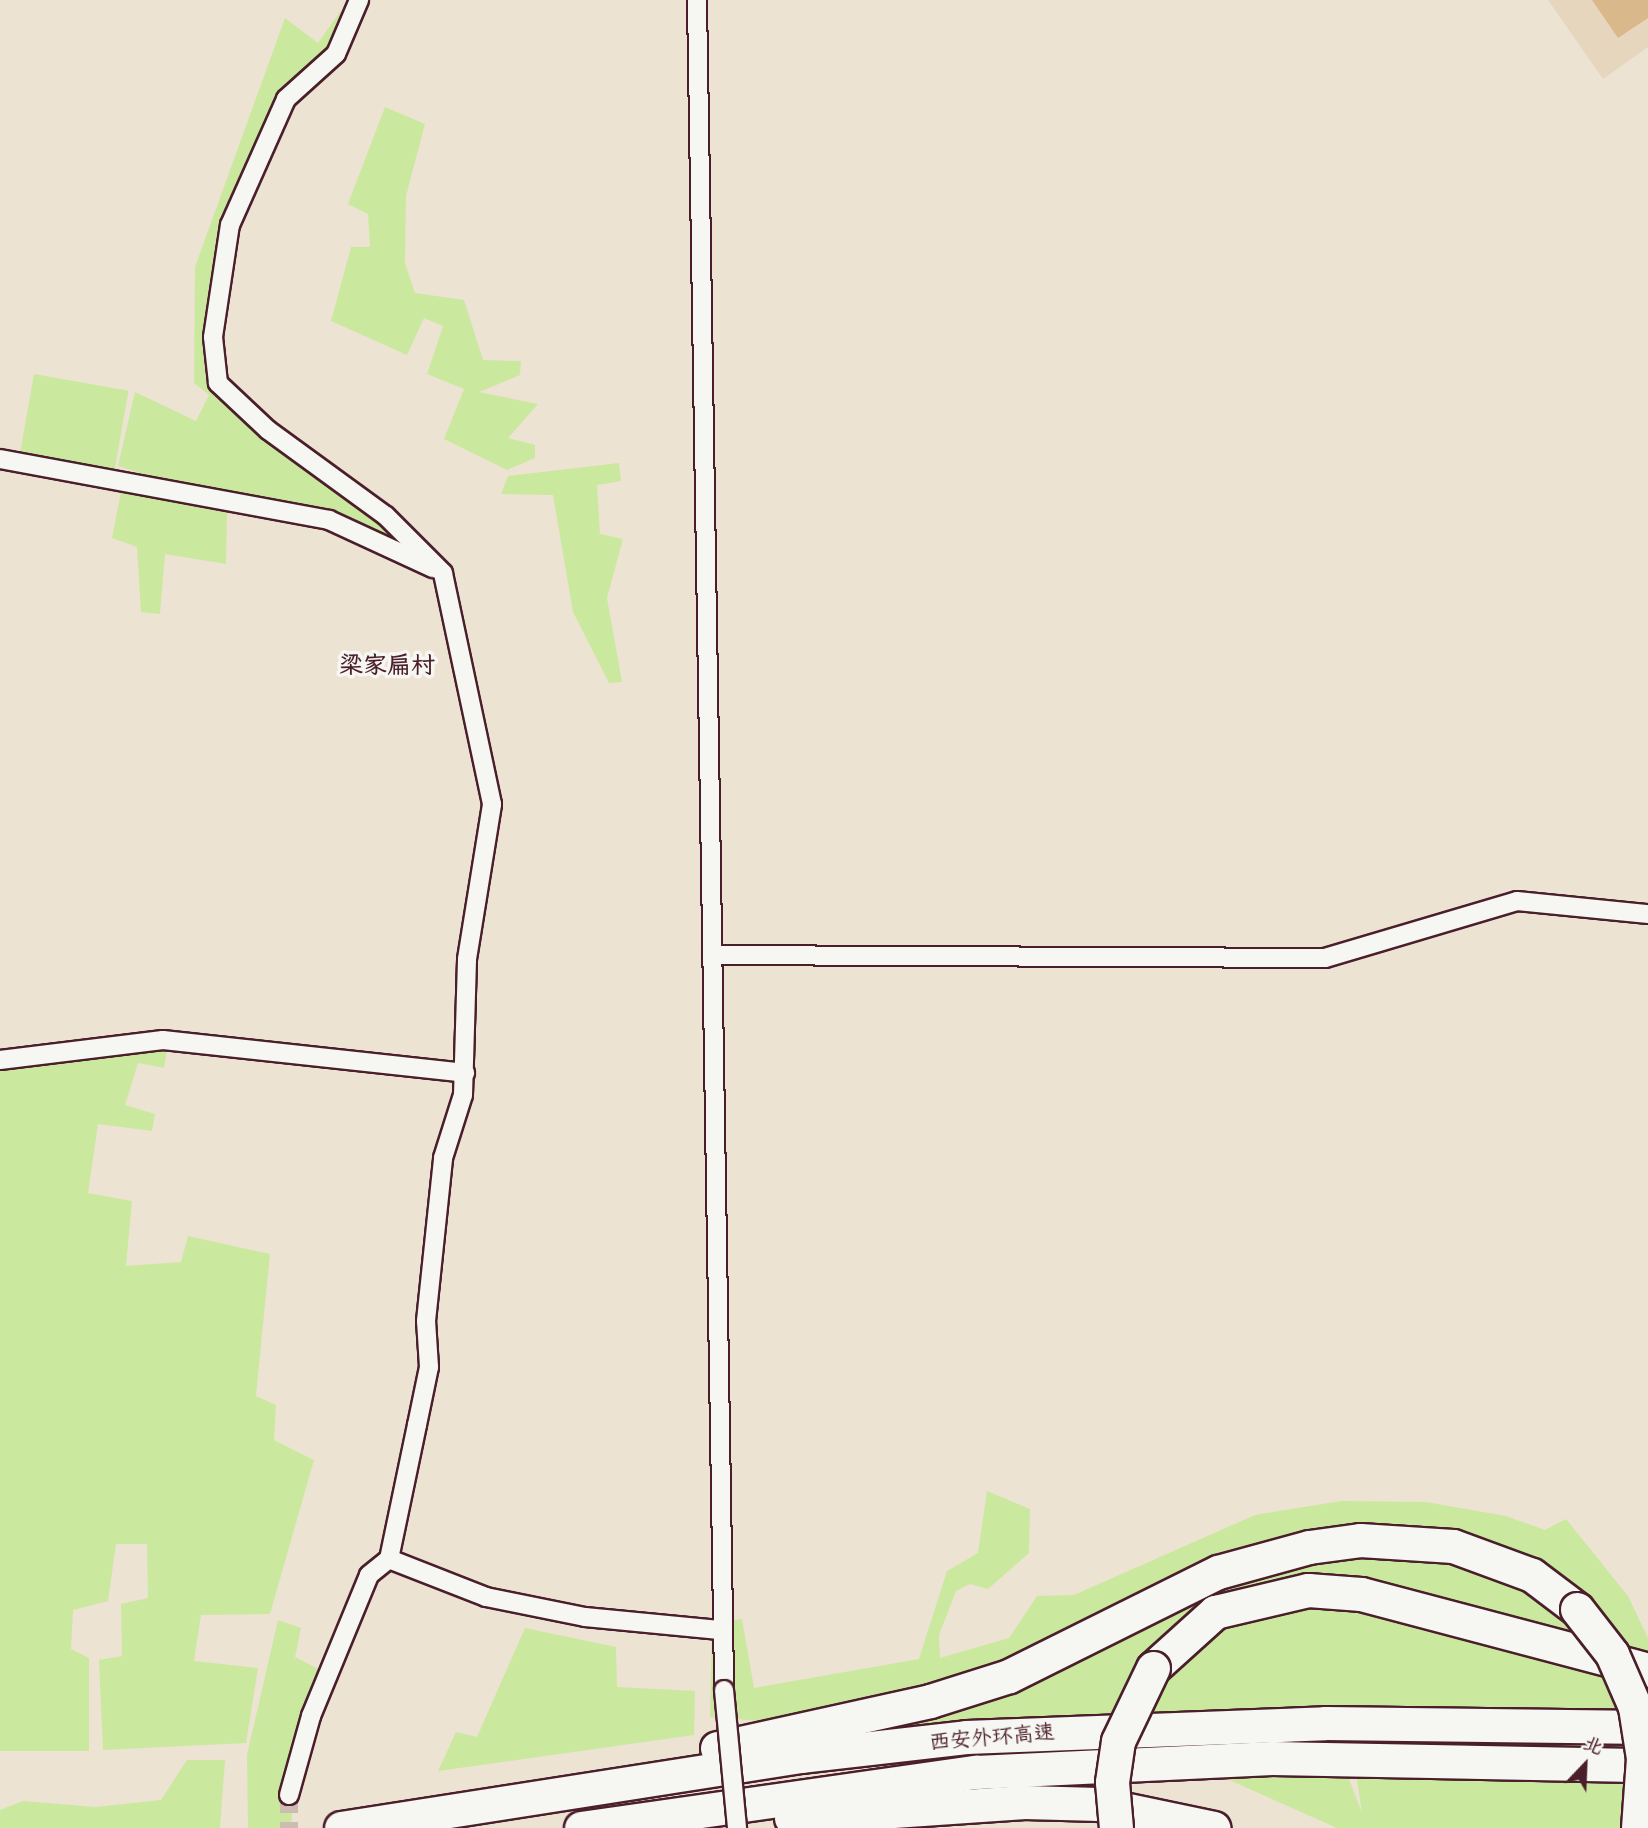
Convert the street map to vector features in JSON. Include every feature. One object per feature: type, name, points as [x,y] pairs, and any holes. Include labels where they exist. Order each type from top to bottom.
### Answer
[{"type":"highway","points":[[445,1811],[930,1701],[1042,1663],[1219,1572],[1309,1547],[1360,1540],[1453,1546],[1532,1575],[1577,1609],[1612,1654],[1635,1707],[1643,1758],[1638,1828]]},
{"type":"highway","points":[[1116,1828],[1112,1782],[1118,1741],[1153,1668],[1215,1612],[1279,1592],[1320,1590],[1361,1594],[1648,1670]]},
{"type":"highway","name":"西安外环高速","points":[[341,1828],[800,1756],[980,1736],[1325,1723],[1648,1727]]},
{"type":"highway","name":"西安外环高速","points":[[581,1828],[976,1772],[1272,1758],[1648,1765]]},
{"type":"highway","points":[[687,1828],[1024,1801],[1099,1804],[1214,1828]]},
{"type":"street","points":[[289,1795],[311,1716],[369,1575],[389,1559],[429,1367],[426,1321],[443,1158],[465,1073],[467,959],[492,804],[443,573],[386,516],[268,430],[218,383],[213,337],[230,225],[286,99],[336,54],[359,0]]},
{"type":"street","points":[[696,0],[712,954],[719,1630],[737,1828]]},
{"type":"street","points":[[0,459],[329,520],[443,573]]},
{"type":"street","points":[[712,954],[1325,958],[1517,901],[1648,914]]},
{"type":"street","points":[[0,1060],[163,1040],[465,1073]]},
{"type":"street","points":[[389,1559],[486,1597],[585,1617],[719,1630]]},
{"type":"shaded area","points":[[1548,0],[1648,0],[1648,47],[1603,79]]},
{"type":"green space","points":[[340,12],[358,16],[268,119],[245,168],[219,248],[212,360],[244,412],[430,561],[329,515],[248,507],[118,466],[135,392],[196,421],[209,395],[194,383],[195,267],[285,18],[318,43]]},
{"type":"green space","points":[[385,107],[425,124],[406,196],[405,263],[415,293],[464,300],[483,360],[521,361],[520,375],[479,392],[538,404],[508,438],[535,445],[535,458],[507,470],[444,439],[464,389],[427,374],[443,326],[424,318],[407,355],[331,321],[351,247],[370,247],[368,214],[348,204]]},
{"type":"green space","points":[[34,374],[129,391],[114,470],[20,454]]},
{"type":"green space","points":[[619,463],[621,481],[597,485],[600,534],[623,539],[607,598],[622,682],[609,683],[573,612],[553,495],[501,494],[508,476]]},
{"type":"green space","points":[[124,477],[227,512],[226,564],[165,554],[160,614],[141,612],[137,547],[112,538]]},
{"type":"green space","points":[[169,1037],[164,1068],[138,1063],[125,1105],[155,1114],[152,1131],[98,1124],[88,1193],[132,1201],[126,1266],[181,1262],[188,1236],[270,1254],[256,1396],[276,1405],[274,1440],[314,1460],[270,1614],[201,1615],[194,1661],[258,1668],[246,1743],[103,1750],[99,1660],[122,1656],[121,1604],[148,1598],[147,1544],[116,1544],[108,1601],[73,1610],[71,1649],[89,1658],[89,1751],[0,1751],[0,1057]]},
{"type":"green space","points":[[987,1491],[1030,1509],[1029,1553],[988,1589],[970,1584],[956,1591],[939,1635],[940,1658],[1009,1638],[1037,1596],[1074,1595],[1255,1515],[1341,1501],[1426,1502],[1506,1516],[1545,1530],[1566,1519],[1628,1596],[1648,1638],[1648,1828],[1337,1828],[1200,1767],[1348,1776],[1362,1813],[1355,1767],[710,1717],[712,1623],[742,1619],[754,1688],[919,1659],[947,1571],[978,1553]]},
{"type":"green space","points":[[278,1620],[301,1628],[295,1657],[328,1674],[296,1746],[291,1828],[248,1828],[247,1755]]},
{"type":"green space","points":[[525,1628],[616,1647],[617,1687],[695,1691],[694,1735],[438,1771],[456,1732],[477,1737]]},
{"type":"green space","points":[[187,1760],[225,1760],[220,1828],[0,1828],[0,1810],[23,1801],[95,1807],[161,1800]]},
{"type":"building","points":[[1592,0],[1648,0],[1648,18],[1618,38]]},
{"type":"tunnel","points":[[289,1795],[289,1828]]},
{"type":"district","name":"梁家扁村","points":[[387,666]]}]
